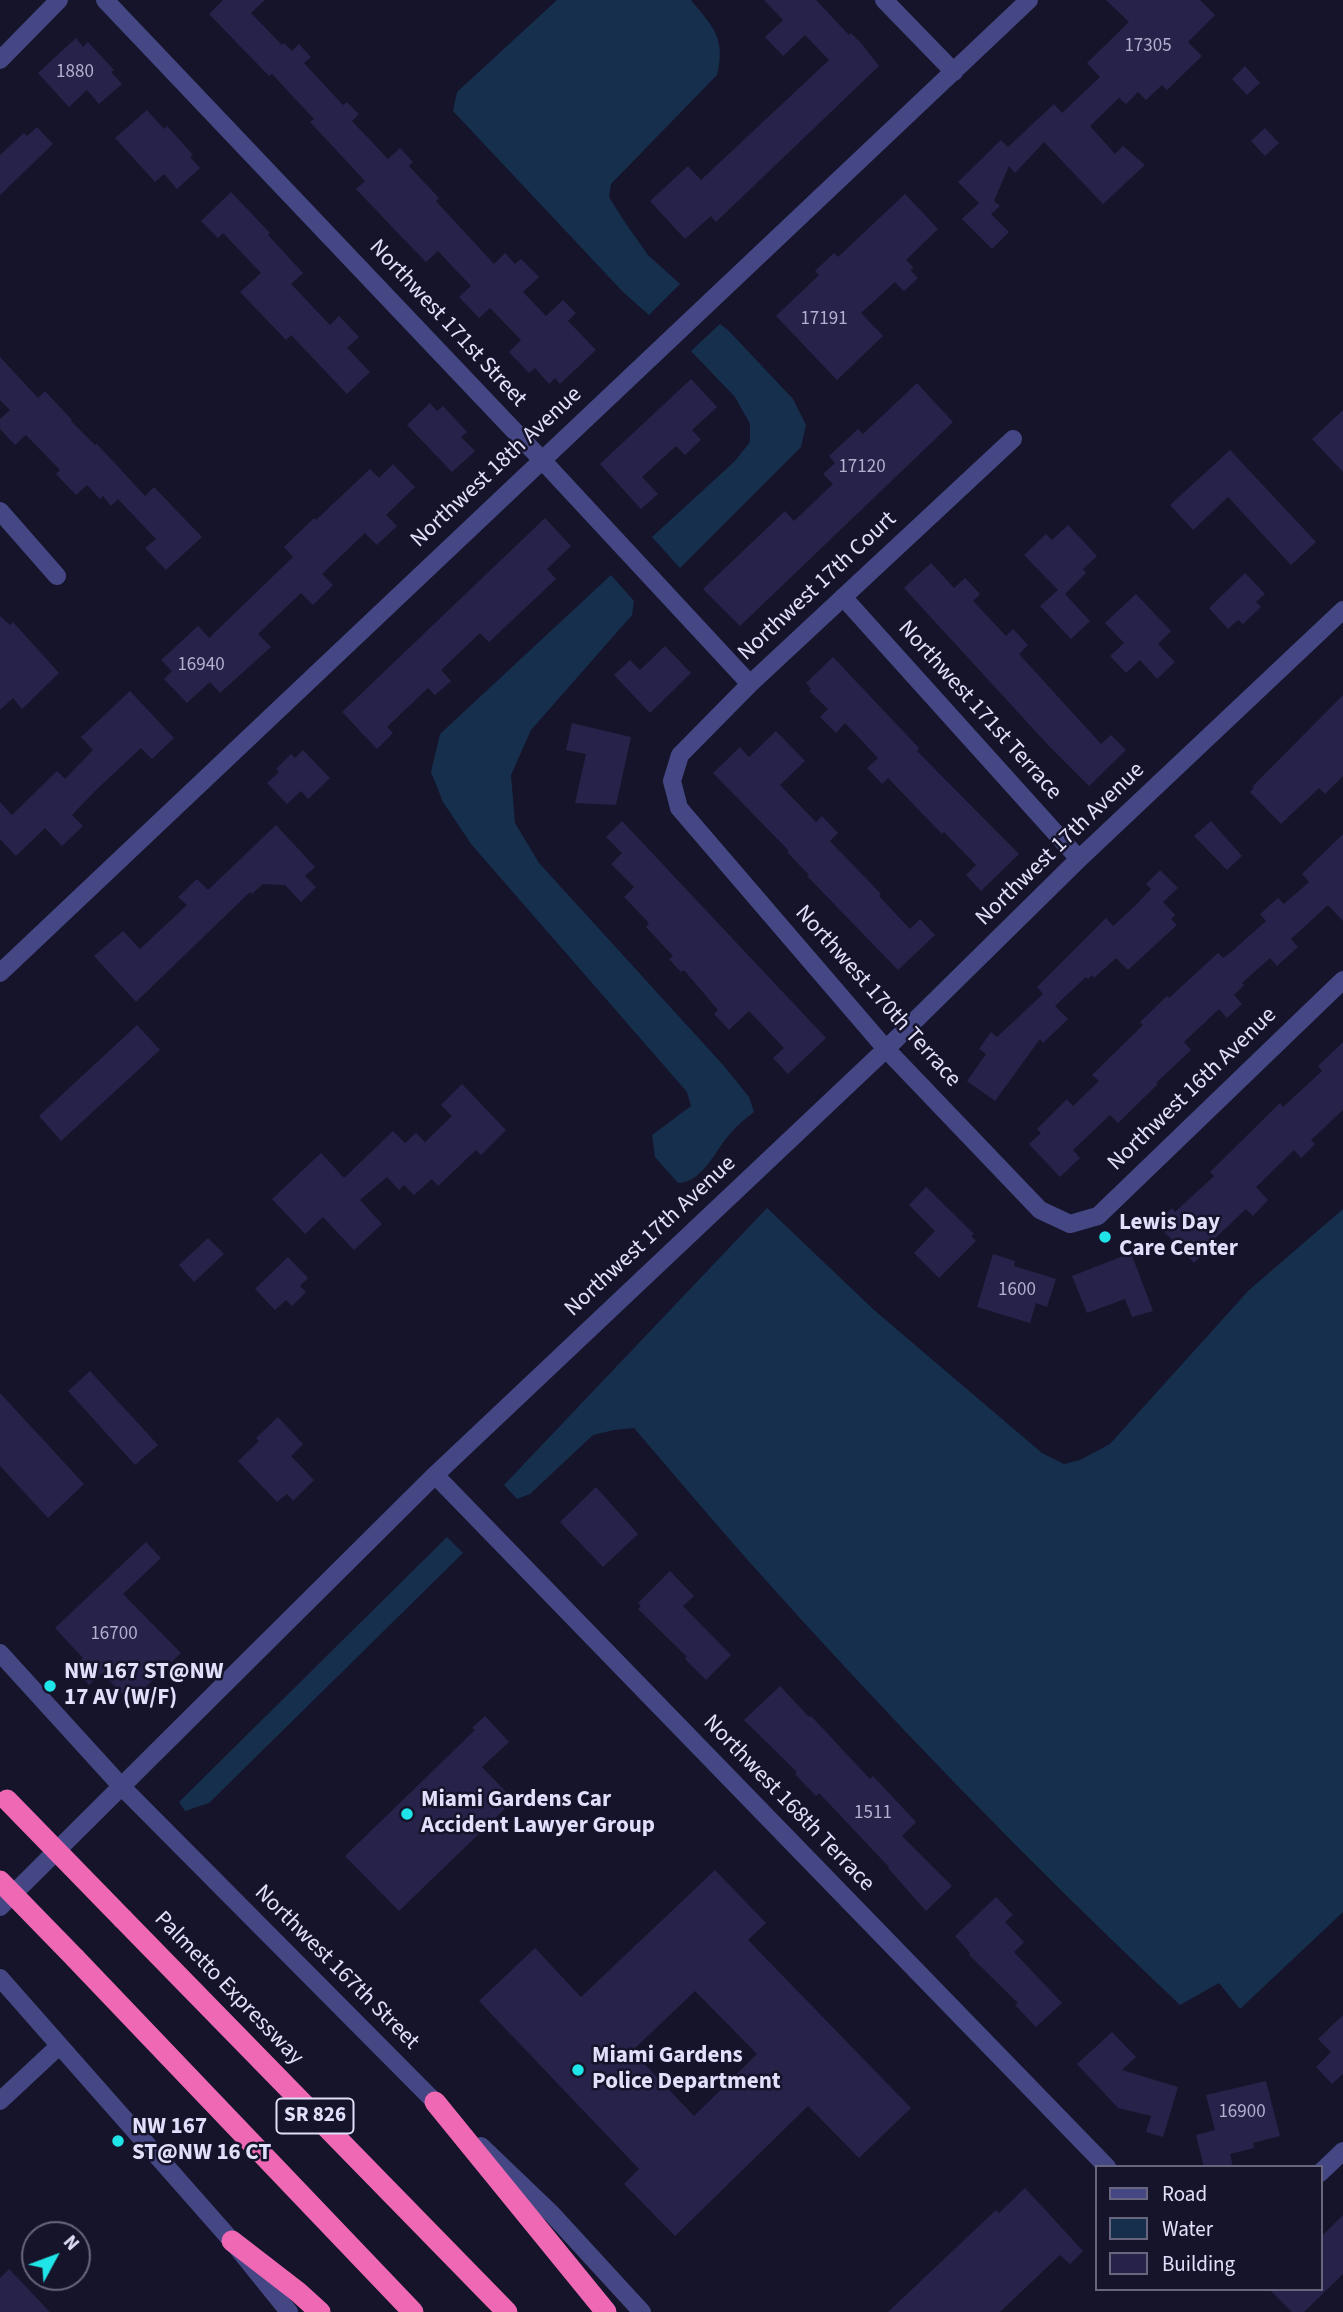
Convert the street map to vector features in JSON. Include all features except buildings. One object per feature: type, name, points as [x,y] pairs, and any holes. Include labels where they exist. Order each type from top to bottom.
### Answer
[{"type":"highway","name":"Palmetto Expressway","points":[[4,1796],[507,2312]]},
{"type":"highway","name":"SR 826","points":[[0,1881],[413,2312]]},
{"type":"highway","points":[[435,2102],[606,2312]]},
{"type":"highway","points":[[232,2241],[320,2312]]},
{"type":"street","points":[[0,60],[59,0]]},
{"type":"street","name":"Northwest 171st Street","points":[[106,0],[542,460],[750,684]]},
{"type":"street","points":[[884,0],[954,72]]},
{"type":"street","name":"Northwest 18th Avenue","points":[[0,972],[1029,0]]},
{"type":"street","name":"Northwest 17th Court","points":[[672,781],[680,755],[750,684],[1013,439]]},
{"type":"street","points":[[0,511],[57,576]]},
{"type":"street","name":"Northwest 171st Terrace","points":[[843,597],[1080,859]]},
{"type":"street","name":"Northwest 17th Avenue","points":[[0,1907],[435,1475],[886,1049],[1080,859],[1343,610]]},
{"type":"street","name":"Northwest 170th Terrace","points":[[672,781],[679,808],[886,1049],[1040,1210],[1070,1224]]},
{"type":"street","name":"Northwest 16th Avenue","points":[[1070,1224],[1098,1216],[1343,980]]},
{"type":"street","name":"Northwest 168th Terrace","points":[[435,1475],[1105,2165]]},
{"type":"street","name":"Northwest 167th Street","points":[[0,1653],[122,1787],[435,2102],[552,2214],[642,2312]]},
{"type":"street","points":[[0,1978],[232,2241],[289,2312]]},
{"type":"street","points":[[0,2101],[60,2046]]},
{"type":"street","points":[[1322,2171],[1343,2151]]},
{"type":"water","points":[[557,0],[691,0],[711,26],[719,42],[717,75],[611,184],[609,197],[624,221],[648,255],[680,284],[649,315],[623,292],[453,111],[457,92]]},
{"type":"water","points":[[720,324],[793,399],[806,425],[801,447],[680,568],[652,537],[734,462],[750,442],[750,424],[735,397],[691,351]]},
{"type":"water","points":[[611,575],[634,601],[632,615],[531,730],[511,775],[515,823],[539,863],[749,1097],[754,1112],[732,1132],[701,1172],[678,1183],[655,1157],[652,1135],[691,1106],[687,1092],[471,844],[443,802],[431,772],[440,734]]},
{"type":"water","points":[[767,1208],[874,1310],[1042,1453],[1064,1464],[1080,1460],[1110,1444],[1249,1290],[1343,1209],[1343,1912],[1240,2009],[1219,1983],[1180,2005],[1123,1951],[957,1786],[850,1672],[745,1557],[634,1428],[593,1435],[530,1494],[517,1499],[504,1485]]},
{"type":"water","points":[[447,1537],[463,1553],[209,1803],[185,1811],[179,1802]]},
{"type":"place","name":"Lewis Day Care Center","points":[[1105,1237]]},
{"type":"place","name":"NW 167 ST@NW 17 AV (W/F)","points":[[50,1686]]},
{"type":"place","name":"Miami Gardens Car Accident Lawyer Group","points":[[407,1814]]},
{"type":"place","name":"Miami Gardens Police Department","points":[[578,2070]]},
{"type":"place","name":"NW 167 ST@NW 16 CT","points":[[118,2141]]}]
